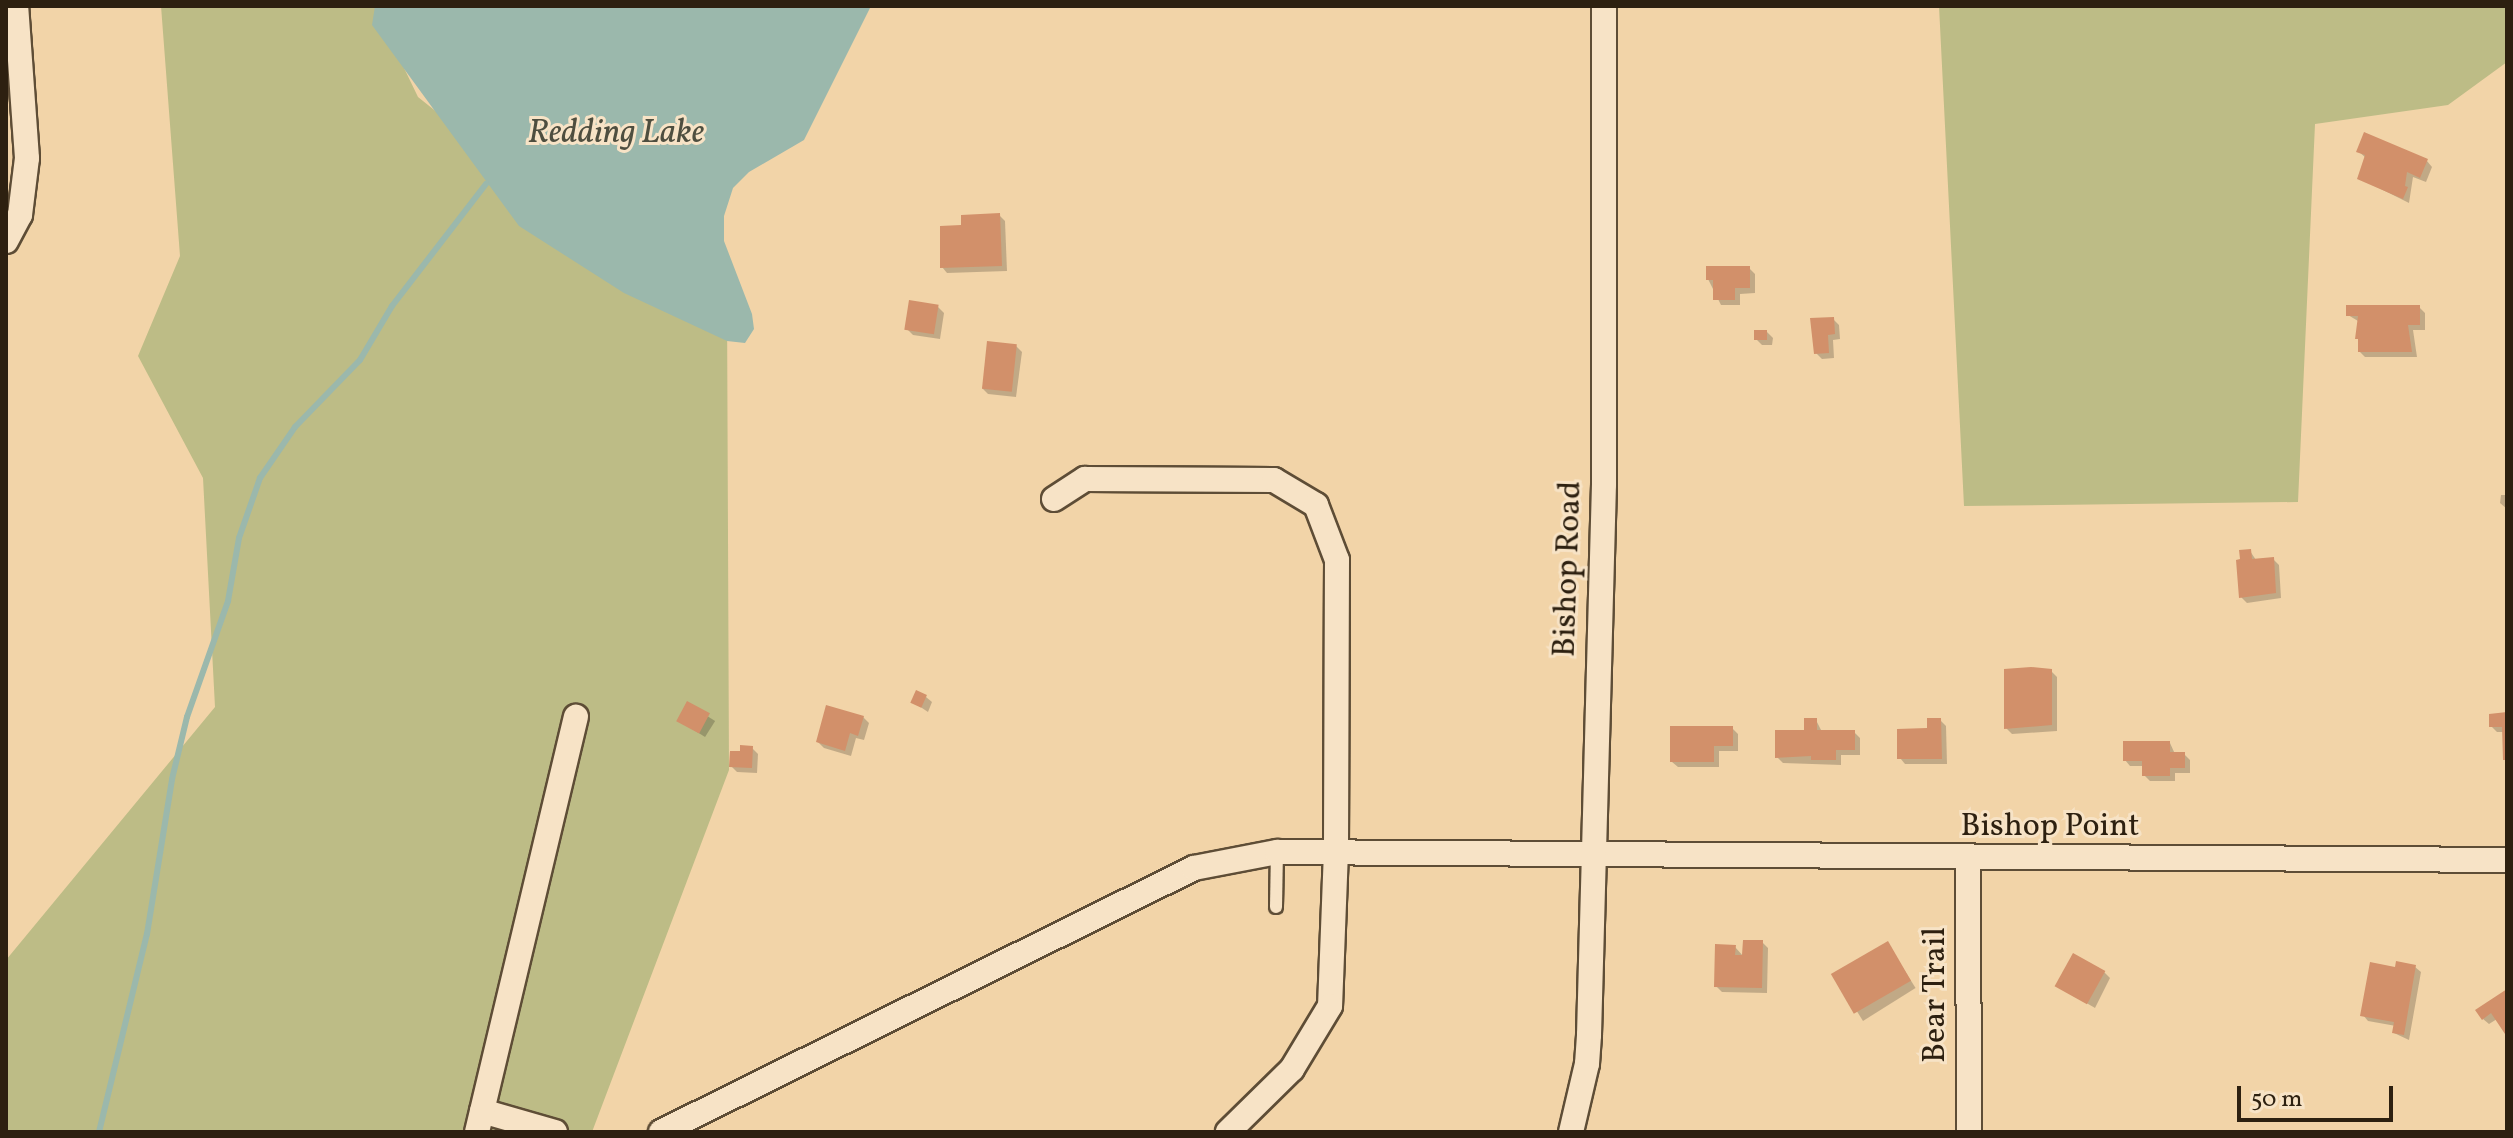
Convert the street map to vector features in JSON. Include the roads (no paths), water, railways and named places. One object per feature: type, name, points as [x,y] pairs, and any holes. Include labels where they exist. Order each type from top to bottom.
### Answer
[{"type":"street","points":[[6,241],[20,215],[27,158],[16,6]]},
{"type":"street","name":"Bishop Road","points":[[1571,1132],[1587,1064],[1604,484],[1604,6]]},
{"type":"street","points":[[1054,499],[1085,479],[1274,480],[1316,505],[1337,560],[1336,851],[1330,1006],[1292,1069],[1228,1132]]},
{"type":"street","points":[[555,1132],[479,1121],[576,717]]},
{"type":"street","name":"Bishop Point","points":[[661,1132],[1194,868],[1277,852],[2507,860]]},
{"type":"street","name":"Bear Trail","points":[[1968,858],[1969,1132]]},
{"type":"lane","points":[[1276,907],[1277,852]]},
{"type":"water","name":"Redding Lake","points":[[375,6],[871,6],[804,140],[749,172],[733,188],[724,216],[724,241],[752,314],[754,329],[745,343],[727,341],[624,293],[519,226],[372,25]]},
{"type":"waterway","points":[[99,1132],[147,934],[172,779],[187,717],[228,601],[239,538],[260,478],[295,427],[360,360],[392,306],[486,184]]}]
